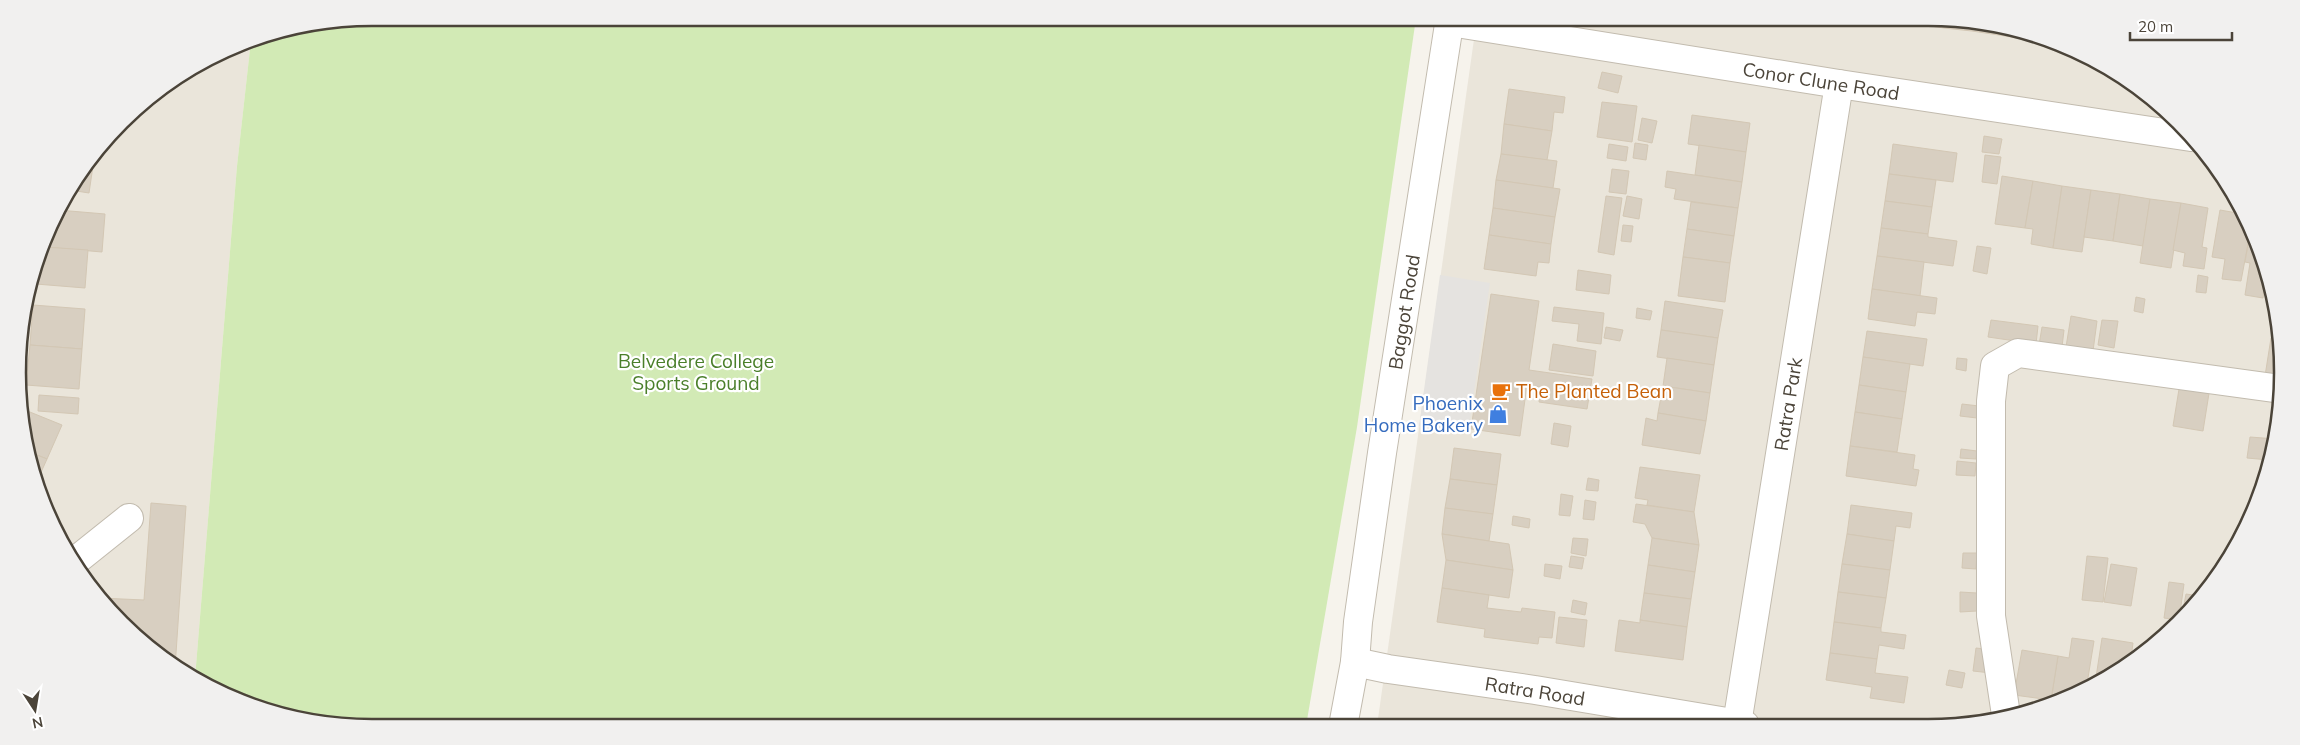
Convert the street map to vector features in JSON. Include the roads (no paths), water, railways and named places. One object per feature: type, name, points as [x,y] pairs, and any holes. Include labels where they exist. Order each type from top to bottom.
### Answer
[{"type":"street","name":"Baggot Road","points":[[1344,719],[1355,662],[1358,622],[1382,453],[1449,26]]},
{"type":"street","name":"Conor Clune Road","points":[[1486,26],[1839,84],[2179,135]]},
{"type":"street","name":"Ratra Park","points":[[1742,719],[1839,84]]},
{"type":"street","points":[[2005,710],[1991,616],[1991,401],[1995,366],[2018,353],[2273,388]]},
{"type":"street","points":[[80,557],[129,518]]},
{"type":"street","name":"Ratra Road","points":[[1355,662],[1388,669],[1535,690],[1711,719]]},
{"type":"place","name":"The Planted Bean","points":[[1501,391]]},
{"type":"place","name":"Phoenix Home Bakery","points":[[1498,414]]},
{"type":"park label","name":"Belvedere College Sports Ground","points":[[696,372]]}]
